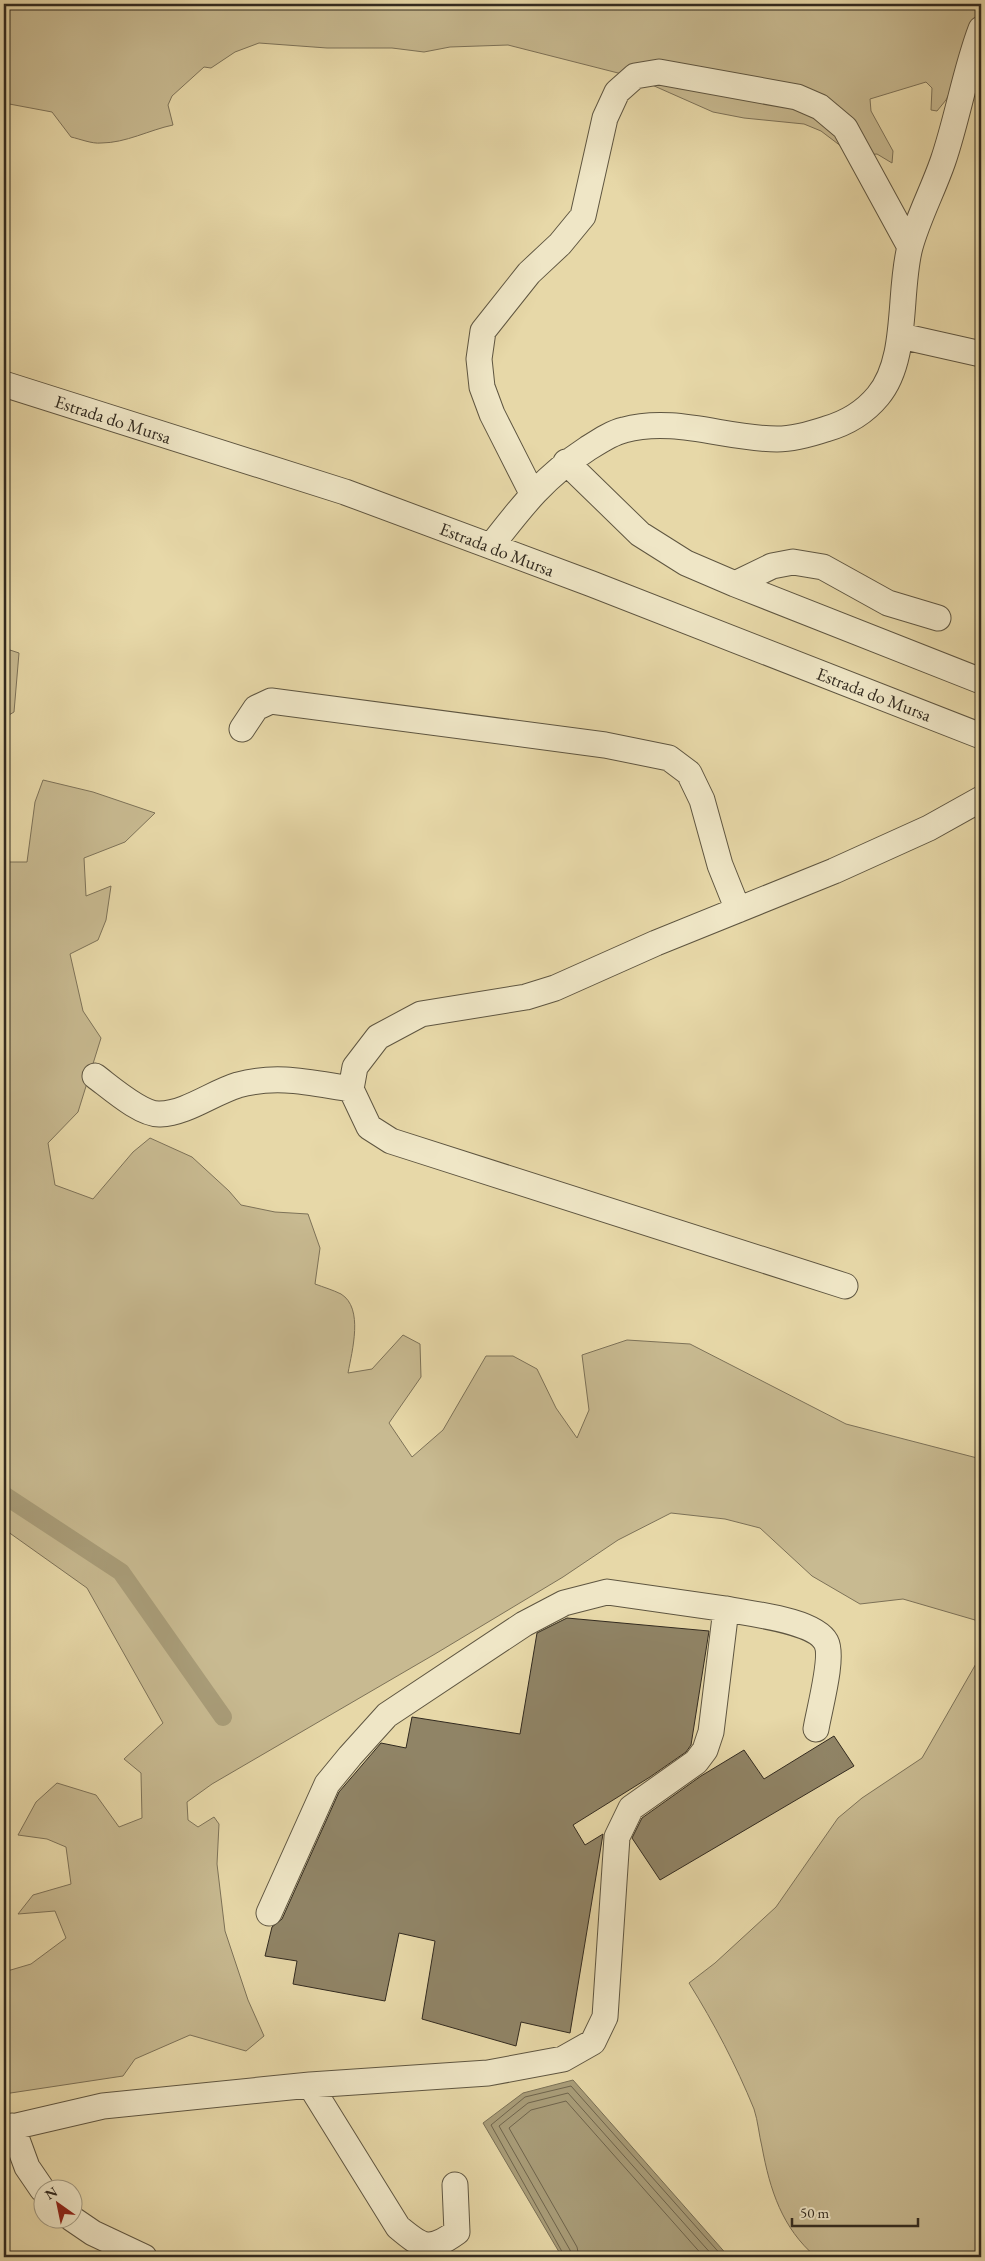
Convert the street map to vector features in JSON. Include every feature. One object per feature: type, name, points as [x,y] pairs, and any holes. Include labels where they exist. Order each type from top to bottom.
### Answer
[{"type":"street","points":[[491,546],[532,493],[566,462],[598,441],[623,430],[651,426],[683,427],[778,439],[813,433],[844,424],[863,412],[879,395],[890,374],[901,336],[910,247],[943,160],[981,28]]},
{"type":"street","points":[[532,493],[492,414],[482,387],[480,358],[483,331],[529,273],[560,244],[583,216],[605,118],[617,92],[635,76],[659,72],[797,96],[820,107],[845,128],[910,247]]},
{"type":"street","points":[[901,336],[981,354]]},
{"type":"street","name":"Estrada do Mursa","points":[[4,384],[345,492],[491,546],[981,736]]},
{"type":"street","points":[[566,462],[640,534],[686,563],[981,681]]},
{"type":"street","points":[[735,584],[772,566],[793,562],[823,567],[888,603],[938,618]]},
{"type":"street","points":[[242,729],[256,708],[271,701],[586,742],[668,758],[689,773],[702,800],[720,865],[738,910]]},
{"type":"street","points":[[845,1286],[392,1142],[369,1127],[351,1089],[355,1067],[378,1037],[422,1014],[526,996],[555,988],[656,943],[929,828],[981,799]]},
{"type":"street","points":[[95,1076],[136,1106],[158,1114],[179,1110],[238,1085],[282,1078],[351,1089]]},
{"type":"street","points":[[269,1912],[327,1784],[387,1715],[524,1624],[564,1603],[607,1592],[726,1609],[804,1625],[818,1633],[826,1642],[828,1657],[816,1729]]},
{"type":"street","points":[[34,2178],[8,2128],[102,2106],[310,2085],[488,2073],[563,2059],[593,2042],[605,2017],[617,1837],[631,1808],[696,1762],[705,1750],[711,1732],[726,1609]]},
{"type":"street","points":[[310,2085],[398,2227],[418,2243],[439,2245],[457,2232],[456,2185]]},
{"type":"street","points":[[82,2226],[93,2233],[144,2257]]},
{"type":"shaded area","points":[[4,4],[981,4],[981,36],[975,42],[946,100],[937,111],[931,110],[932,88],[926,82],[870,99],[871,111],[893,151],[892,163],[877,154],[854,156],[821,131],[804,124],[744,118],[713,112],[622,74],[508,45],[450,47],[424,52],[392,48],[327,48],[259,43],[235,52],[211,68],[204,67],[172,96],[168,105],[173,125],[128,139],[97,143],[71,137],[52,112],[4,103]]},
{"type":"shaded area","points":[[4,648],[19,653],[14,712],[4,718]]},
{"type":"shaded area","points":[[43,780],[93,792],[155,813],[125,842],[84,858],[86,896],[111,886],[106,920],[98,940],[70,954],[83,1011],[101,1038],[78,1112],[48,1143],[55,1185],[93,1199],[133,1152],[150,1138],[192,1157],[229,1191],[241,1205],[275,1212],[308,1214],[320,1248],[315,1284],[341,1294],[348,1301],[352,1309],[355,1330],[348,1373],[372,1369],[403,1335],[420,1344],[421,1377],[389,1423],[412,1457],[443,1430],[486,1356],[513,1356],[537,1369],[556,1408],[577,1438],[589,1410],[582,1355],[627,1340],[690,1344],[846,1424],[981,1459],[981,1628],[975,1620],[903,1599],[860,1604],[812,1576],[760,1528],[725,1519],[671,1513],[618,1540],[563,1577],[212,1784],[187,1802],[188,1820],[198,1827],[214,1817],[219,1824],[217,1864],[225,1931],[248,2000],[264,2036],[246,2051],[190,2035],[135,2059],[123,2076],[4,2094],[4,1972],[31,1964],[66,1938],[55,1911],[18,1914],[33,1895],[71,1884],[66,1847],[47,1839],[18,1835],[36,1802],[57,1783],[96,1795],[119,1827],[142,1818],[141,1773],[124,1759],[163,1723],[87,1588],[4,1529],[4,862],[27,862],[35,802]]},
{"type":"shaded area","points":[[981,1655],[981,2257],[816,2257],[794,2234],[779,2207],[765,2163],[754,2109],[740,2076],[689,1983],[715,1963],[776,1907],[838,1818],[862,1798],[922,1758]]},
{"type":"water","points":[[573,2080],[729,2257],[562,2257],[483,2123],[523,2093]]},
{"type":"building","points":[[567,1618],[709,1631],[691,1745],[686,1752],[650,1777],[573,1825],[585,1845],[603,1834],[570,2033],[521,2022],[516,2046],[422,2019],[435,1941],[399,1933],[385,2001],[293,1984],[297,1961],[265,1956],[272,1927],[282,1919],[339,1792],[381,1743],[406,1748],[412,1717],[520,1734],[537,1633]]},
{"type":"building","points":[[834,1736],[854,1766],[660,1880],[632,1838],[642,1818],[701,1776],[744,1750],[764,1779]]},
{"type":"waterway","points":[[4,1495],[121,1572],[223,1717]]}]
